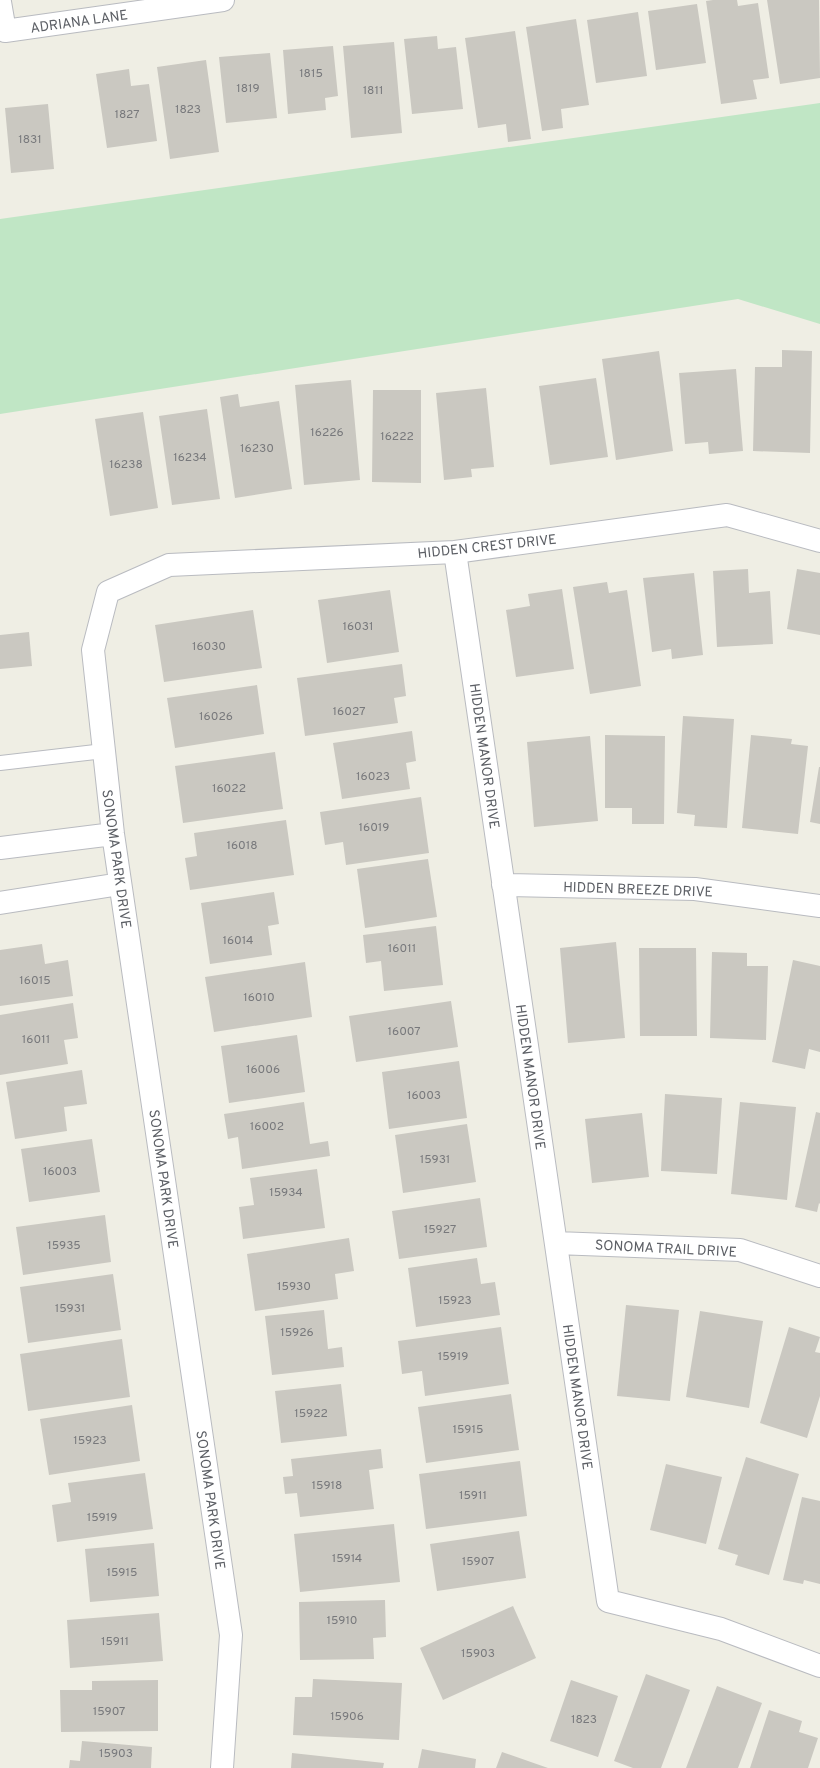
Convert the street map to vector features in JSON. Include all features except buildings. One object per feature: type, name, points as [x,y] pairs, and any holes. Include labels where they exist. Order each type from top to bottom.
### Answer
[{"type":"street","name":"ADRIANA LANE","points":[[0,2],[5,31],[223,0]]},
{"type":"street","name":"HIDDEN CREST DRIVE","points":[[108,592],[169,565],[455,552],[727,515],[820,541]]},
{"type":"street","name":"HIDDEN MANOR DRIVE","points":[[455,552],[608,1601],[721,1629],[820,1666]]},
{"type":"street","name":"SONOMA PARK DRIVE","points":[[108,592],[93,650],[113,834],[231,1635],[222,1768]]},
{"type":"street","points":[[0,848],[113,834]]},
{"type":"street","points":[[0,903],[120,884]]},
{"type":"street","name":"HIDDEN BREEZE DRIVE","points":[[503,885],[695,889],[820,906]]},
{"type":"street","name":"SONOMA TRAIL DRIVE","points":[[556,1243],[740,1250],[820,1276]]},
{"type":"lane","points":[[0,763],[104,751]]},
{"type":"green space","points":[[820,103],[820,324],[738,299],[0,414],[0,219]]}]
